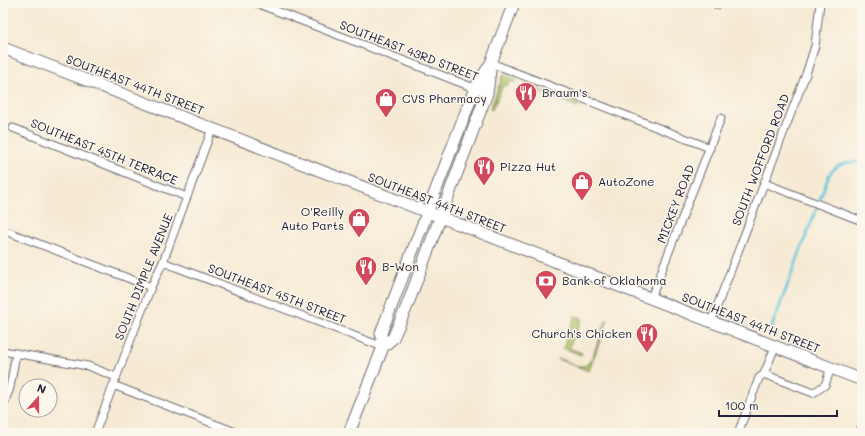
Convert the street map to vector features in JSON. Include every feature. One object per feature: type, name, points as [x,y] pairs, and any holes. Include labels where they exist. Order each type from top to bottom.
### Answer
[{"type":"main road","points":[[383,347],[381,333],[426,212],[474,88],[491,63],[514,3]]},
{"type":"main road","name":"SOUTHEAST 44TH STREET","points":[[3,48],[862,380]]},
{"type":"main road","points":[[349,433],[383,347],[393,338],[441,218],[487,93],[491,63]]},
{"type":"street","name":"SOUTHEAST 43RD STREET","points":[[256,3],[487,93]]},
{"type":"street","name":"SOUTH WOFFORD ROAD","points":[[711,322],[815,46],[820,3]]},
{"type":"street","name":"SOUTHEAST 43RD STREET","points":[[491,63],[710,148]]},
{"type":"street","name":"MICKEY ROAD","points":[[651,298],[721,118]]},
{"type":"street","name":"SOUTHEAST 45TH TERRACE","points":[[13,128],[187,197]]},
{"type":"street","name":"SOUTH DIMPLE AVENUE","points":[[95,433],[151,287],[163,262],[212,129]]},
{"type":"street","points":[[764,184],[862,221]]},
{"type":"street","points":[[3,230],[151,287]]},
{"type":"street","name":"SOUTHEAST 45TH STREET","points":[[163,262],[383,347]]},
{"type":"street","points":[[738,433],[759,378],[764,374],[775,346]]},
{"type":"street","points":[[3,351],[88,366],[116,377]]},
{"type":"street","points":[[3,406],[10,388],[16,353]]},
{"type":"street","points":[[764,374],[813,393],[825,385],[831,368]]},
{"type":"street","points":[[113,385],[238,433]]},
{"type":"street","points":[[859,433],[862,426]]},
{"type":"green space","points":[[503,75],[515,80],[515,82],[511,81],[508,86],[503,85],[492,110],[490,109]]},
{"type":"green space","points":[[526,84],[579,104],[578,107],[527,87],[526,93],[524,89]]},
{"type":"green space","points":[[575,316],[582,318],[577,332],[570,329]]},
{"type":"green space","points":[[608,319],[589,371],[557,359],[580,366],[587,364],[591,360],[602,330]]},
{"type":"green space","points":[[569,331],[579,335],[575,334],[569,348],[582,353],[581,355],[563,348]]},
{"type":"waterway","points":[[771,329],[829,175],[835,168],[843,164],[852,162],[862,163]]},
{"type":"place","name":"Braum's","points":[[526,112]]},
{"type":"place","name":"CVS Pharmacy","points":[[386,118]]},
{"type":"place","name":"Pizza Hut","points":[[484,186]]},
{"type":"place","name":"AutoZone","points":[[582,202]]},
{"type":"place","name":"O'Reilly Auto Parts","points":[[359,238]]},
{"type":"place","name":"B-Won","points":[[366,286]]},
{"type":"place","name":"Bank of Oklahoma","points":[[546,300]]},
{"type":"place","name":"Church's Chicken","points":[[647,354]]}]
